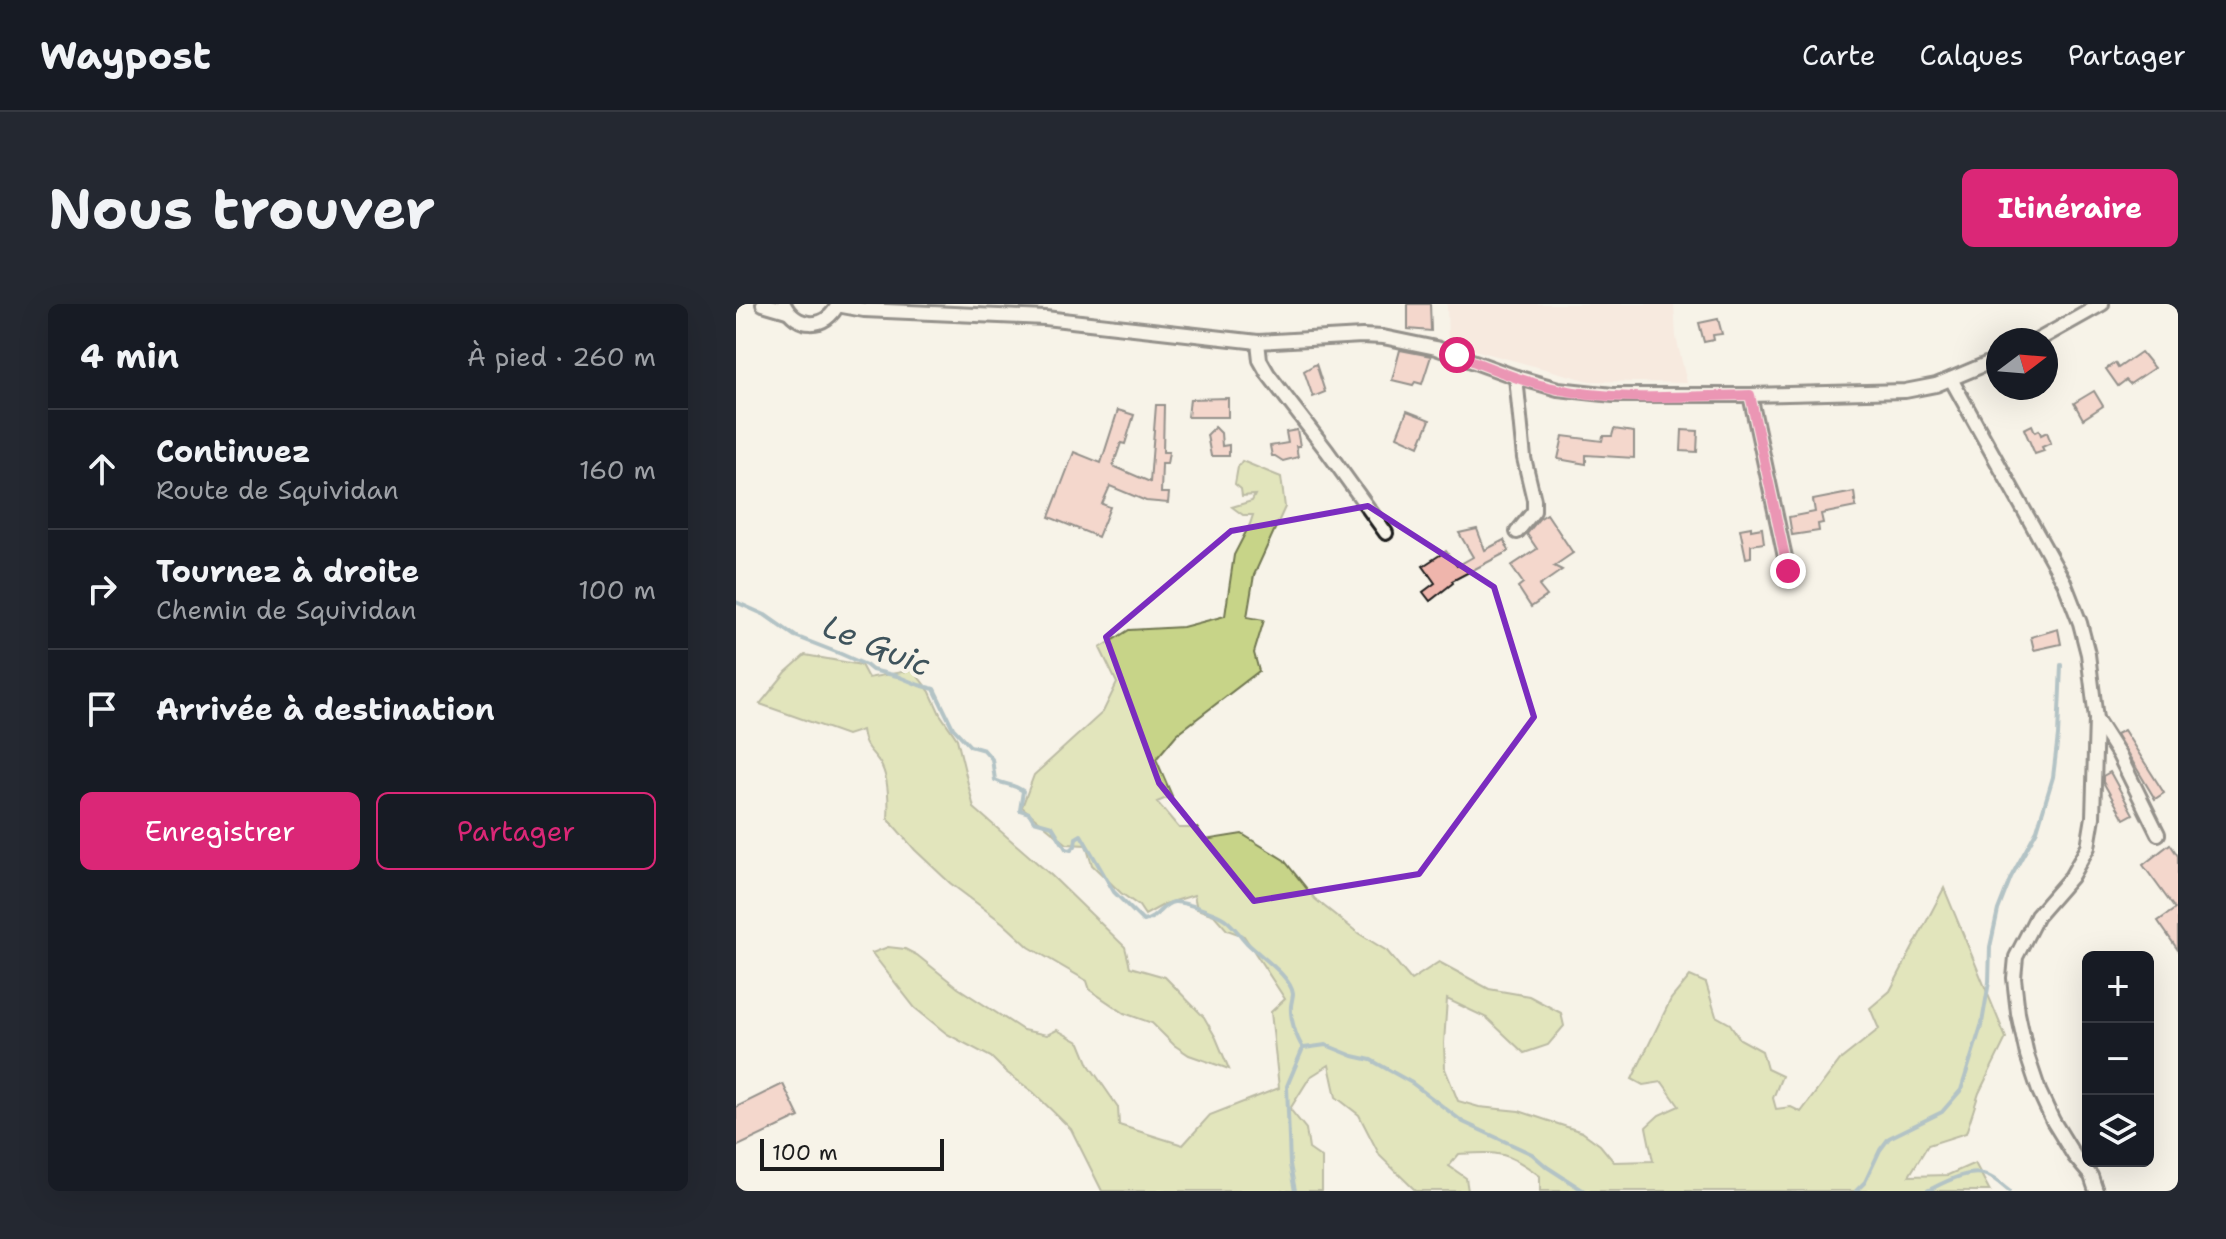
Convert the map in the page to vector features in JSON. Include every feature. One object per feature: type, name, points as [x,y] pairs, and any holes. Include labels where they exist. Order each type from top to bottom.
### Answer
[{"type":"street","points":[[763,304],[786,308],[802,322],[811,324],[828,318],[838,305],[864,310],[1057,319],[1258,342],[1383,337],[1436,348],[1558,389],[1645,396],[1905,391],[1936,385],[1986,364]]},
{"type":"street","points":[[2058,330],[2102,304]]},
{"type":"street","points":[[1258,342],[1260,360],[1268,374],[1386,533]]},
{"type":"street","points":[[1516,377],[1524,458],[1534,500],[1534,511],[1517,532]]},
{"type":"street","points":[[1951,379],[2064,582],[2088,654],[2096,719],[2093,817],[2088,847],[2071,877],[2037,916],[2016,957],[2014,978],[2027,1055],[2039,1091],[2075,1157],[2091,1176],[2096,1191]]},
{"type":"street","points":[[1750,395],[1788,571]]},
{"type":"street","points":[[2096,719],[2119,755],[2158,834]]},
{"type":"highlighted area","points":[[1368,506],[1494,587],[1534,717],[1419,874],[1254,901],[1159,783],[1106,637],[1231,531]]},
{"type":"shaded area","points":[[1447,304],[1674,304],[1676,337],[1687,383],[1590,381],[1448,343]]},
{"type":"green space","points":[[1242,461],[1281,477],[1285,507],[1254,575],[1247,617],[1264,620],[1254,653],[1259,671],[1177,734],[1156,759],[1172,796],[1157,802],[1179,828],[1198,828],[1205,840],[1242,834],[1284,860],[1315,899],[1387,951],[1411,980],[1439,962],[1489,989],[1529,996],[1561,1013],[1564,1026],[1548,1045],[1524,1053],[1487,1018],[1447,999],[1445,1069],[1458,1101],[1479,1107],[1519,1111],[1582,1132],[1600,1145],[1614,1162],[1653,1161],[1646,1127],[1659,1115],[1679,1106],[1662,1082],[1643,1085],[1632,1079],[1671,999],[1690,976],[1706,983],[1716,1016],[1730,1024],[1740,1039],[1762,1051],[1767,1069],[1782,1076],[1773,1098],[1776,1109],[1791,1107],[1801,1112],[1840,1060],[1879,1029],[1870,1008],[1890,991],[1944,888],[2006,1038],[1979,1093],[1966,1133],[1928,1145],[1909,1176],[1948,1175],[1975,1163],[1990,1191],[1540,1191],[1540,1176],[1529,1168],[1502,1155],[1484,1153],[1459,1154],[1449,1166],[1466,1178],[1468,1191],[1416,1191],[1380,1156],[1359,1115],[1336,1097],[1329,1065],[1310,1077],[1290,1109],[1306,1129],[1309,1149],[1322,1158],[1322,1191],[1102,1191],[1071,1129],[991,1057],[947,1034],[915,1008],[872,953],[888,947],[905,949],[1023,1030],[1047,1035],[1057,1030],[1080,1043],[1089,1065],[1118,1107],[1119,1125],[1183,1145],[1210,1115],[1279,1088],[1271,1012],[1285,999],[1244,936],[1227,930],[1214,915],[1197,909],[1194,895],[1165,904],[1145,915],[1139,906],[1092,865],[1086,845],[1067,844],[1022,807],[1034,775],[1103,712],[1117,683],[1100,648],[1129,630],[1183,627],[1225,616],[1234,555],[1253,515],[1243,515],[1232,507],[1252,501],[1255,495],[1242,496],[1241,489],[1235,484]]},
{"type":"green space","points":[[805,655],[861,665],[868,678],[913,670],[930,692],[957,739],[974,808],[1052,876],[1125,947],[1130,967],[1165,977],[1204,1017],[1229,1069],[1189,1055],[1152,1023],[1124,1013],[1090,990],[1087,981],[1029,947],[950,883],[888,819],[885,776],[880,763],[866,745],[862,730],[847,735],[760,704],[786,672]]},
{"type":"building","points":[[1408,304],[1430,304],[1431,331],[1408,329]]},
{"type":"building","points":[[1718,319],[1722,334],[1713,335],[1714,340],[1704,342],[1699,323]]},
{"type":"building","points":[[1400,350],[1431,356],[1422,384],[1392,380]]},
{"type":"building","points":[[2141,352],[2154,368],[2130,384],[2126,380],[2118,386],[2106,369],[2115,363],[2118,368]]},
{"type":"building","points":[[1316,364],[1325,392],[1313,397],[1304,371]]},
{"type":"building","points":[[2094,391],[2103,406],[2083,419],[2074,403]]},
{"type":"building","points":[[1228,398],[1228,417],[1188,417],[1190,399]]},
{"type":"building","points":[[1156,405],[1164,405],[1163,452],[1169,452],[1167,464],[1162,464],[1161,493],[1169,493],[1168,503],[1146,501],[1110,486],[1102,504],[1110,507],[1098,537],[1049,517],[1074,452],[1101,463],[1118,410],[1134,415],[1125,444],[1121,443],[1113,466],[1150,482]]},
{"type":"building","points":[[1407,411],[1430,420],[1419,446],[1397,436]]},
{"type":"building","points":[[2032,425],[2035,432],[2039,430],[2041,435],[2047,432],[2051,443],[2042,447],[2044,451],[2035,454],[2024,429]]},
{"type":"building","points":[[1215,427],[1221,433],[1222,446],[1229,445],[1229,456],[1211,456],[1207,435]]},
{"type":"building","points":[[1614,429],[1634,432],[1634,458],[1586,455],[1586,464],[1558,459],[1563,436],[1602,441],[1603,436],[1612,436]]},
{"type":"building","points":[[1297,430],[1300,446],[1296,446],[1298,457],[1283,461],[1272,456],[1270,446],[1288,443],[1286,432]]},
{"type":"building","points":[[1682,430],[1698,431],[1697,452],[1681,451]]},
{"type":"building","points":[[1854,492],[1856,507],[1821,514],[1823,523],[1818,524],[1819,531],[1792,535],[1789,517],[1815,512],[1813,500]]},
{"type":"building","points":[[1547,514],[1573,553],[1554,566],[1562,570],[1539,586],[1547,596],[1531,607],[1518,587],[1523,583],[1511,566],[1537,549],[1527,534]]},
{"type":"building","points":[[1751,527],[1751,530],[1762,528],[1764,543],[1751,545],[1751,557],[1746,558],[1740,529]]},
{"type":"building","points":[[1477,529],[1485,550],[1504,540],[1509,551],[1452,581],[1430,601],[1423,592],[1435,583],[1423,566],[1446,551],[1457,566],[1473,557],[1459,533]]},
{"type":"building","points":[[2058,629],[2061,644],[2034,650],[2031,637]]},
{"type":"building","points":[[2124,730],[2164,793],[2155,799],[2116,734]]},
{"type":"building","points":[[2110,772],[2133,814],[2124,819],[2103,782],[2103,776]]},
{"type":"building","points":[[2170,844],[2178,856],[2178,950],[2158,921],[2175,909],[2143,865]]},
{"type":"building","points":[[783,1084],[799,1117],[736,1147],[736,1107]]},
{"type":"waterway","name":"Le Guic","points":[[736,602],[765,615],[795,636],[872,670],[934,689],[953,728],[970,746],[984,750],[992,759],[995,780],[1023,791],[1020,810],[1029,813],[1034,821],[1052,826],[1066,849],[1071,850],[1076,838],[1081,835],[1114,892],[1143,921],[1174,902],[1209,911],[1229,923],[1281,973],[1291,987],[1293,1022],[1303,1048]]},
{"type":"waterway","points":[[1856,1191],[1865,1182],[1889,1138],[1942,1112],[1961,1090],[1982,1023],[1989,982],[1990,947],[1998,910],[2011,877],[2037,830],[2053,777],[2061,665]]},
{"type":"waterway","points":[[1304,1048],[1326,1045],[1371,1060],[1412,1083],[1463,1122],[1532,1154],[1584,1191]]},
{"type":"waterway","name":"Le Guic","points":[[1295,1191],[1290,1165],[1287,1086],[1303,1048]]},
{"type":"waterway","points":[[1927,1191],[1974,1173],[1991,1177],[2009,1191]]},
{"type":"route","points":[[1457,355],[1537,384],[1585,393],[1750,395],[1788,571]]}]
